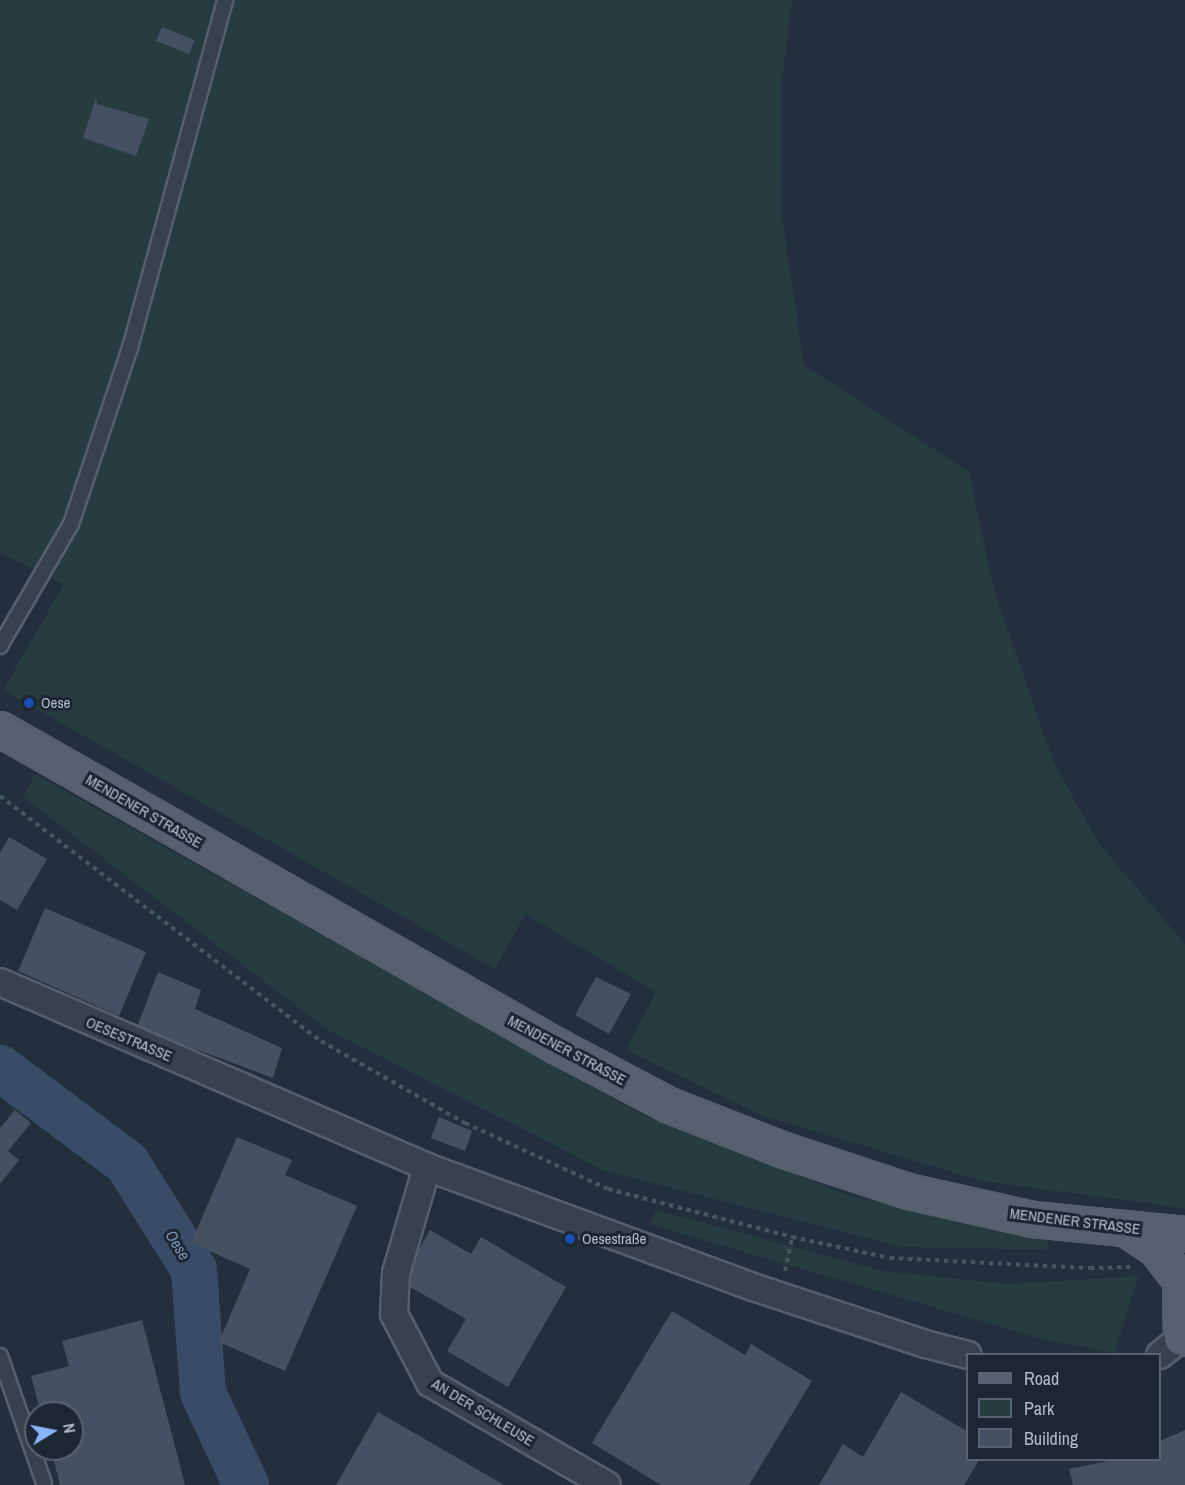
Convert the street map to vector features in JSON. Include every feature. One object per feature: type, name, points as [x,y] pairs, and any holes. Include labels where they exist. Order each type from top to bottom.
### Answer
[{"type":"main road","name":"MENDENER STRASSE","points":[[0,729],[556,1046],[669,1105],[784,1150],[908,1191],[1032,1219],[1185,1234]]},
{"type":"main road","points":[[1125,1228],[1156,1249],[1180,1280],[1175,1343]]},
{"type":"street","name":"OESESTRASSE","points":[[0,982],[23,994],[427,1167],[780,1296],[966,1354]]},
{"type":"street","name":"AN DER SCHLEUSE","points":[[427,1167],[396,1273],[394,1314],[430,1383],[607,1485]]},
{"type":"lane","points":[[0,646],[71,524],[130,348],[225,0]]},
{"type":"lane","points":[[0,1356],[45,1483]]},
{"type":"path","points":[[0,796],[321,1041],[465,1124],[608,1188],[792,1237],[890,1258],[1090,1268],[1130,1267]]},
{"type":"path","points":[[780,1296],[792,1237]]},
{"type":"green space","points":[[0,0],[792,0],[781,89],[782,217],[804,365],[969,472],[994,590],[1054,763],[1099,844],[1185,944],[1185,1208],[983,1181],[763,1116],[626,1050],[656,992],[525,914],[495,969],[3,690],[64,584],[0,553]]},
{"type":"green space","points":[[35,774],[642,1115],[848,1195],[1048,1241],[1049,1250],[903,1247],[605,1171],[328,1030],[23,797]]},
{"type":"green space","points":[[656,1210],[883,1271],[1006,1284],[1139,1276],[1114,1353],[1042,1339],[649,1224]]},
{"type":"building","points":[[162,27],[195,40],[189,54],[156,41]]},
{"type":"building","points":[[96,98],[97,104],[149,119],[136,156],[83,138]]},
{"type":"building","points":[[9,837],[47,859],[17,910],[0,900],[0,853]]},
{"type":"building","points":[[45,908],[146,952],[119,1016],[18,971]]},
{"type":"building","points":[[158,972],[201,990],[195,1009],[282,1048],[273,1078],[137,1027]]},
{"type":"building","points":[[596,977],[631,994],[609,1034],[575,1015]]},
{"type":"building","points":[[15,1110],[31,1123],[8,1151],[19,1160],[0,1184],[0,1128]]},
{"type":"building","points":[[439,1117],[472,1131],[465,1151],[431,1138]]},
{"type":"building","points":[[237,1137],[292,1160],[285,1175],[357,1206],[285,1371],[219,1342],[250,1269],[191,1243]]},
{"type":"building","points":[[430,1230],[471,1254],[481,1237],[566,1287],[508,1387],[447,1351],[466,1319],[400,1281]]},
{"type":"building","points":[[672,1311],[745,1355],[751,1344],[812,1381],[749,1485],[661,1485],[592,1443]]},
{"type":"building","points":[[142,1320],[185,1485],[60,1485],[54,1461],[84,1461],[84,1401],[38,1401],[31,1376],[69,1366],[62,1341]]},
{"type":"building","points":[[901,1392],[966,1431],[966,1461],[978,1461],[964,1485],[819,1485],[843,1444],[863,1457]]},
{"type":"building","points":[[378,1412],[504,1485],[336,1485]]},
{"type":"building","points":[[1185,1430],[1185,1485],[1073,1485],[1069,1469],[1108,1461],[1161,1461],[1161,1441]]},
{"type":"waterway","name":"Oese","points":[[0,1068],[127,1163],[194,1270],[203,1393],[246,1485]]},
{"type":"place","name":"Oese","points":[[29,703]]},
{"type":"place","name":"Oesestraße","points":[[570,1239]]}]
